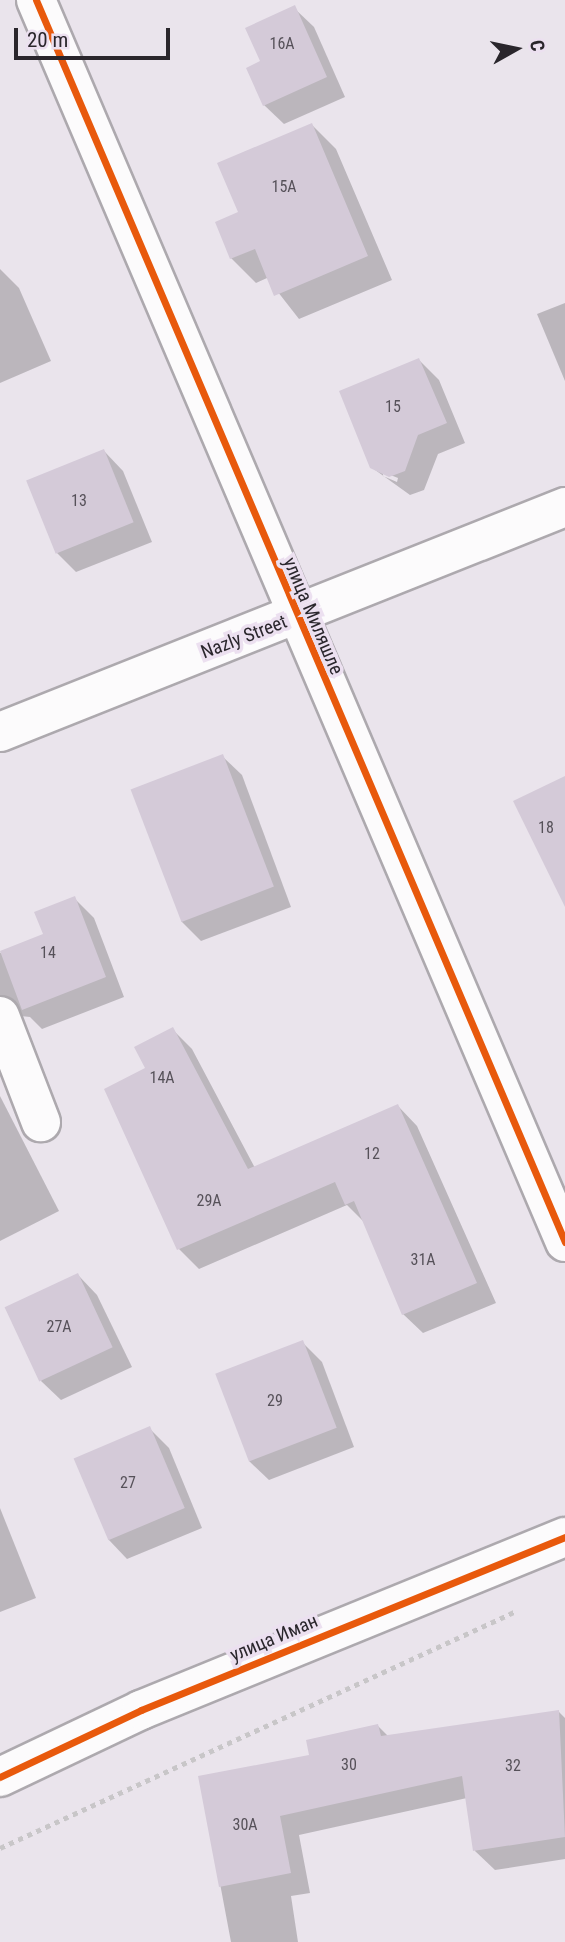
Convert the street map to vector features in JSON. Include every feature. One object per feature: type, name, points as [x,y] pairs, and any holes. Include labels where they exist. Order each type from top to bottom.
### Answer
[{"type":"street","name":"улица Миляшле","points":[[36,0],[296,617],[565,1242]]},
{"type":"street","name":"Nazly Street","points":[[0,732],[296,617],[565,507]]},
{"type":"street","points":[[0,1016],[41,1122]]},
{"type":"street","name":"улица Иман","points":[[0,1777],[141,1710],[565,1537]]},
{"type":"path","points":[[0,1848],[527,1606]]},
{"type":"building","points":[[295,5],[327,77],[263,106],[246,68],[260,61],[245,28]]},
{"type":"building","points":[[312,123],[368,256],[274,296],[255,249],[230,259],[215,222],[238,212],[217,163]]},
{"type":"building","points":[[419,358],[447,423],[418,435],[405,471],[389,477],[370,468],[339,391]]},
{"type":"building","points":[[104,449],[134,522],[56,554],[26,480]]},
{"type":"building","points":[[223,754],[274,887],[181,922],[131,789]]},
{"type":"building","points":[[565,776],[565,907],[513,801]]},
{"type":"building","points":[[75,896],[106,977],[22,1010],[0,951],[43,934],[34,912]]},
{"type":"building","points":[[173,1027],[248,1169],[398,1104],[477,1283],[402,1315],[354,1201],[345,1205],[335,1182],[177,1250],[104,1089],[145,1068],[134,1047]]},
{"type":"building","points":[[78,1273],[113,1347],[39,1382],[5,1307]]},
{"type":"building","points":[[303,1340],[337,1428],[249,1461],[215,1374]]},
{"type":"building","points":[[150,1426],[185,1508],[108,1540],[74,1458]]},
{"type":"building","points":[[559,1710],[565,1837],[473,1851],[462,1776],[280,1816],[291,1873],[219,1887],[198,1776],[309,1755],[306,1740],[378,1724],[381,1736]]},
{"type":"cycle path","points":[[36,0],[565,1242]]},
{"type":"cycle path","points":[[0,1777],[141,1710],[565,1537]]}]
